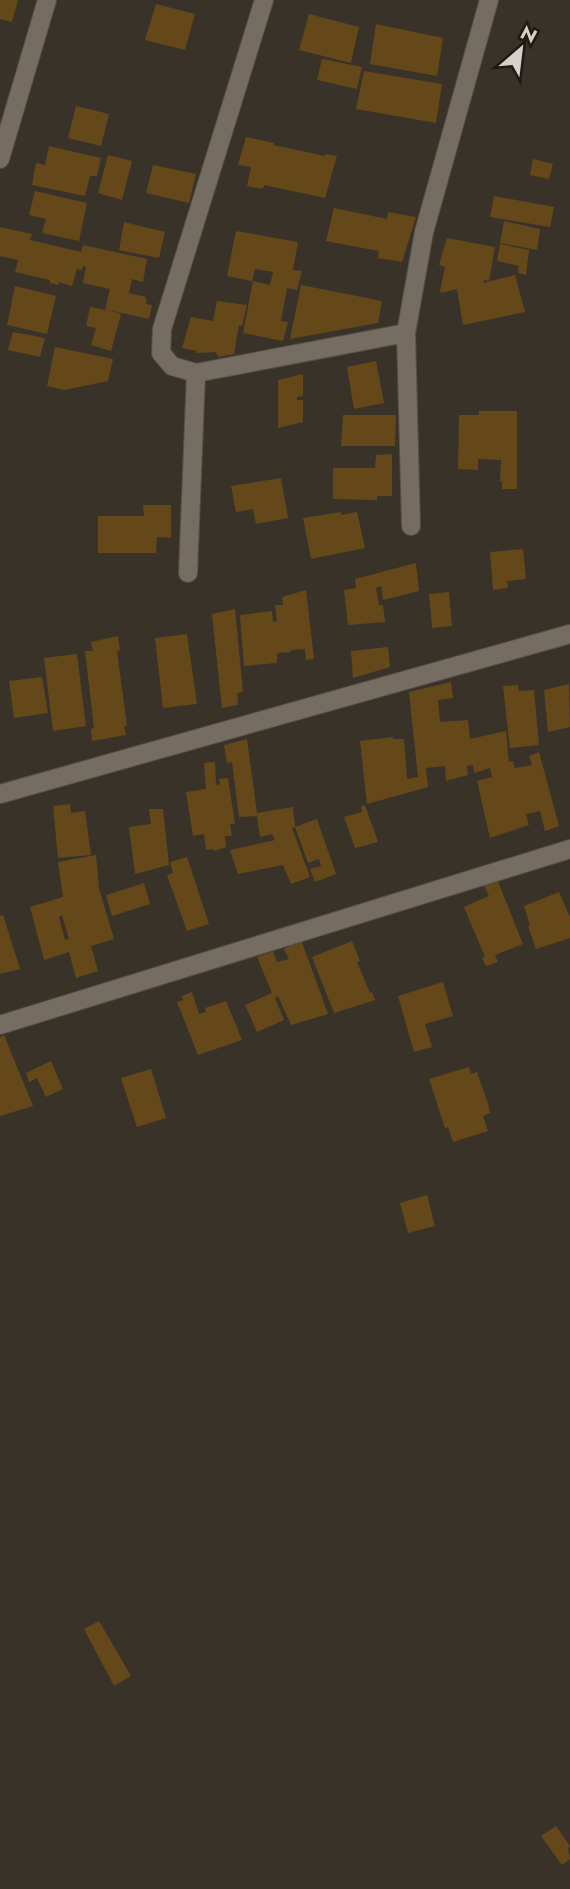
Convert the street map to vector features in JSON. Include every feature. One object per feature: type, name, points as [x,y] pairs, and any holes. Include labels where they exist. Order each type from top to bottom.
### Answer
[{"type":"street","points":[[0,159],[47,0]]},
{"type":"street","points":[[264,0],[163,329],[161,353],[172,366],[196,373],[406,333]]},
{"type":"street","points":[[411,526],[406,333],[424,233],[489,0]]},
{"type":"street","points":[[188,573],[196,373]]},
{"type":"street","points":[[0,794],[570,634]]},
{"type":"street","points":[[0,1025],[570,849]]},
{"type":"building","points":[[0,0],[18,0],[12,22],[0,19]]},
{"type":"building","points":[[156,4],[195,14],[185,50],[145,40]]},
{"type":"building","points":[[309,14],[359,27],[351,63],[299,50]]},
{"type":"building","points":[[376,24],[443,38],[437,76],[370,64]]},
{"type":"building","points":[[322,59],[362,67],[357,89],[317,80]]},
{"type":"building","points":[[364,71],[442,84],[436,123],[356,109]]},
{"type":"building","points":[[76,106],[109,114],[101,146],[68,138]]},
{"type":"building","points":[[246,137],[325,156],[337,156],[325,198],[264,185],[263,189],[247,186],[251,167],[238,165]]},
{"type":"building","points":[[49,146],[101,158],[97,176],[90,176],[85,196],[32,185],[36,163],[45,165]]},
{"type":"building","points":[[108,155],[132,161],[122,200],[98,193]]},
{"type":"building","points":[[533,159],[553,164],[549,179],[530,175]]},
{"type":"building","points":[[153,165],[196,174],[189,203],[146,193]]},
{"type":"building","points":[[35,191],[87,203],[79,241],[42,233],[46,219],[29,215]]},
{"type":"building","points":[[494,196],[554,207],[550,227],[490,217]]},
{"type":"building","points":[[334,208],[387,219],[388,212],[416,217],[402,262],[378,258],[379,251],[326,241]]},
{"type":"building","points":[[504,221],[540,229],[537,250],[500,243]]},
{"type":"building","points":[[124,222],[165,232],[159,258],[119,250]]},
{"type":"building","points":[[0,227],[32,234],[30,240],[81,252],[83,245],[147,259],[143,282],[132,279],[129,293],[146,297],[146,304],[152,305],[149,319],[108,310],[121,314],[111,351],[91,345],[96,328],[86,326],[90,307],[105,310],[110,289],[83,283],[86,267],[83,266],[82,270],[77,269],[72,286],[59,282],[58,285],[50,283],[50,280],[15,272],[18,260],[0,256]]},
{"type":"building","points":[[236,231],[298,242],[293,270],[302,271],[297,290],[287,288],[281,321],[288,322],[283,341],[243,333],[253,281],[270,285],[273,272],[255,269],[252,281],[227,276]]},
{"type":"building","points":[[447,238],[495,247],[489,281],[484,280],[483,283],[515,275],[525,312],[463,325],[457,289],[441,293],[440,291],[445,267],[439,265]]},
{"type":"building","points":[[500,244],[529,250],[526,275],[518,273],[519,266],[497,261]]},
{"type":"building","points":[[301,285],[382,301],[378,323],[290,339]]},
{"type":"building","points":[[15,286],[56,296],[47,334],[7,325]]},
{"type":"building","points":[[217,301],[247,305],[242,326],[239,325],[234,354],[218,357],[216,352],[197,353],[182,348],[191,317],[213,321]]},
{"type":"building","points":[[13,332],[45,338],[40,357],[8,350]]},
{"type":"building","points":[[55,347],[113,359],[108,381],[64,390],[47,386]]},
{"type":"building","points":[[376,361],[384,403],[354,409],[347,367]]},
{"type":"building","points":[[303,374],[303,396],[297,397],[297,400],[303,400],[303,422],[278,428],[278,380]]},
{"type":"building","points":[[479,411],[517,411],[517,489],[502,489],[501,460],[478,459],[478,470],[458,469],[459,415],[479,415]]},
{"type":"building","points":[[343,415],[396,415],[395,446],[341,446]]},
{"type":"building","points":[[392,454],[392,496],[377,496],[377,500],[333,499],[333,468],[375,468],[376,455]]},
{"type":"building","points":[[281,478],[288,518],[256,524],[253,509],[236,512],[231,486]]},
{"type":"building","points":[[143,505],[171,505],[171,538],[157,537],[156,553],[98,553],[98,516],[144,516]]},
{"type":"building","points":[[341,512],[341,515],[357,512],[365,548],[311,559],[303,518]]},
{"type":"building","points":[[523,549],[526,579],[507,581],[508,588],[493,590],[490,552]]},
{"type":"building","points":[[416,563],[419,591],[383,600],[381,586],[376,588],[379,605],[383,605],[385,622],[348,625],[344,590],[356,588],[355,579]]},
{"type":"building","points":[[306,590],[314,659],[306,660],[305,649],[291,650],[277,653],[277,663],[244,666],[240,615],[272,611],[273,622],[277,621],[275,605],[283,605],[282,597]]},
{"type":"building","points":[[449,592],[452,626],[432,628],[429,594]]},
{"type":"building","points":[[235,609],[243,692],[237,693],[238,705],[222,708],[212,614]]},
{"type":"building","points":[[187,634],[197,704],[163,708],[155,638]]},
{"type":"building","points":[[118,636],[120,650],[117,651],[126,735],[92,741],[91,729],[94,728],[85,651],[93,651],[91,642]]},
{"type":"building","points":[[388,647],[390,667],[353,678],[351,651]]},
{"type":"building","points":[[77,654],[86,726],[53,731],[44,658]]},
{"type":"building","points":[[42,677],[48,713],[14,718],[9,681]]},
{"type":"building","points":[[451,682],[453,698],[438,700],[440,722],[468,720],[470,739],[506,731],[509,762],[513,761],[515,768],[532,765],[529,756],[539,752],[559,826],[545,831],[540,811],[526,814],[529,825],[490,838],[477,781],[492,777],[490,768],[474,773],[473,765],[467,766],[468,775],[446,781],[445,766],[426,768],[428,787],[367,804],[360,741],[393,737],[404,739],[407,779],[418,777],[409,692]]},
{"type":"building","points":[[569,684],[570,727],[548,732],[544,690]]},
{"type":"building","points":[[518,685],[519,691],[534,690],[539,745],[510,748],[503,686]]},
{"type":"building","points":[[247,739],[257,813],[293,807],[295,827],[292,828],[310,877],[291,884],[283,865],[238,874],[230,850],[275,840],[272,834],[260,837],[257,816],[239,817],[232,762],[227,763],[224,745]]},
{"type":"building","points":[[215,762],[216,785],[220,784],[219,779],[228,778],[235,824],[230,824],[232,836],[225,836],[226,847],[214,851],[206,850],[204,834],[193,836],[186,792],[206,789],[204,763]]},
{"type":"building","points":[[70,804],[71,813],[85,811],[91,855],[58,858],[53,806]]},
{"type":"building","points":[[365,805],[378,842],[355,848],[344,817],[362,812],[361,806]]},
{"type":"building","points":[[149,809],[163,809],[169,865],[135,874],[129,827],[151,824]]},
{"type":"building","points":[[317,819],[336,874],[315,882],[310,869],[321,866],[319,859],[308,863],[295,827]]},
{"type":"building","points":[[96,855],[99,888],[114,939],[91,946],[98,971],[76,978],[69,952],[44,960],[30,907],[63,897],[58,862]],"holes":[[[62,915],[69,939],[65,940],[59,917]]]},
{"type":"building","points":[[187,857],[209,924],[187,931],[167,875],[173,873],[170,862]]},
{"type":"building","points":[[497,879],[523,944],[495,955],[498,962],[486,966],[482,958],[485,957],[464,907],[489,896],[484,885]]},
{"type":"building","points":[[144,883],[150,904],[112,916],[106,895]]},
{"type":"building","points":[[559,892],[570,917],[570,938],[536,949],[524,906]]},
{"type":"building","points":[[3,915],[20,969],[0,974],[0,916]]},
{"type":"building","points":[[301,940],[328,1014],[291,1025],[278,996],[275,998],[284,1020],[257,1032],[245,1005],[272,993],[257,957],[273,951],[277,962],[289,959],[284,949]]},
{"type":"building","points":[[352,941],[360,961],[357,962],[375,1000],[334,1013],[312,957]]},
{"type":"building","points":[[443,982],[453,1016],[425,1024],[432,1047],[414,1052],[398,996]]},
{"type":"building","points":[[192,992],[199,1014],[206,1012],[205,1008],[226,1001],[242,1040],[198,1055],[177,1002],[183,1000],[182,996]]},
{"type":"building","points":[[4,1035],[33,1106],[0,1116],[0,1037]]},
{"type":"building","points":[[51,1061],[63,1089],[46,1097],[37,1078],[29,1082],[26,1073]]},
{"type":"building","points":[[469,1067],[471,1074],[477,1072],[488,1104],[490,1113],[483,1116],[488,1131],[453,1142],[448,1127],[445,1128],[429,1079]]},
{"type":"building","points":[[151,1069],[166,1118],[137,1127],[121,1078]]},
{"type":"building","points":[[427,1195],[435,1226],[408,1233],[400,1203]]},
{"type":"building","points":[[99,1621],[131,1676],[114,1686],[84,1629]]},
{"type":"building","points":[[556,1826],[570,1846],[570,1859],[562,1865],[541,1836]]}]
